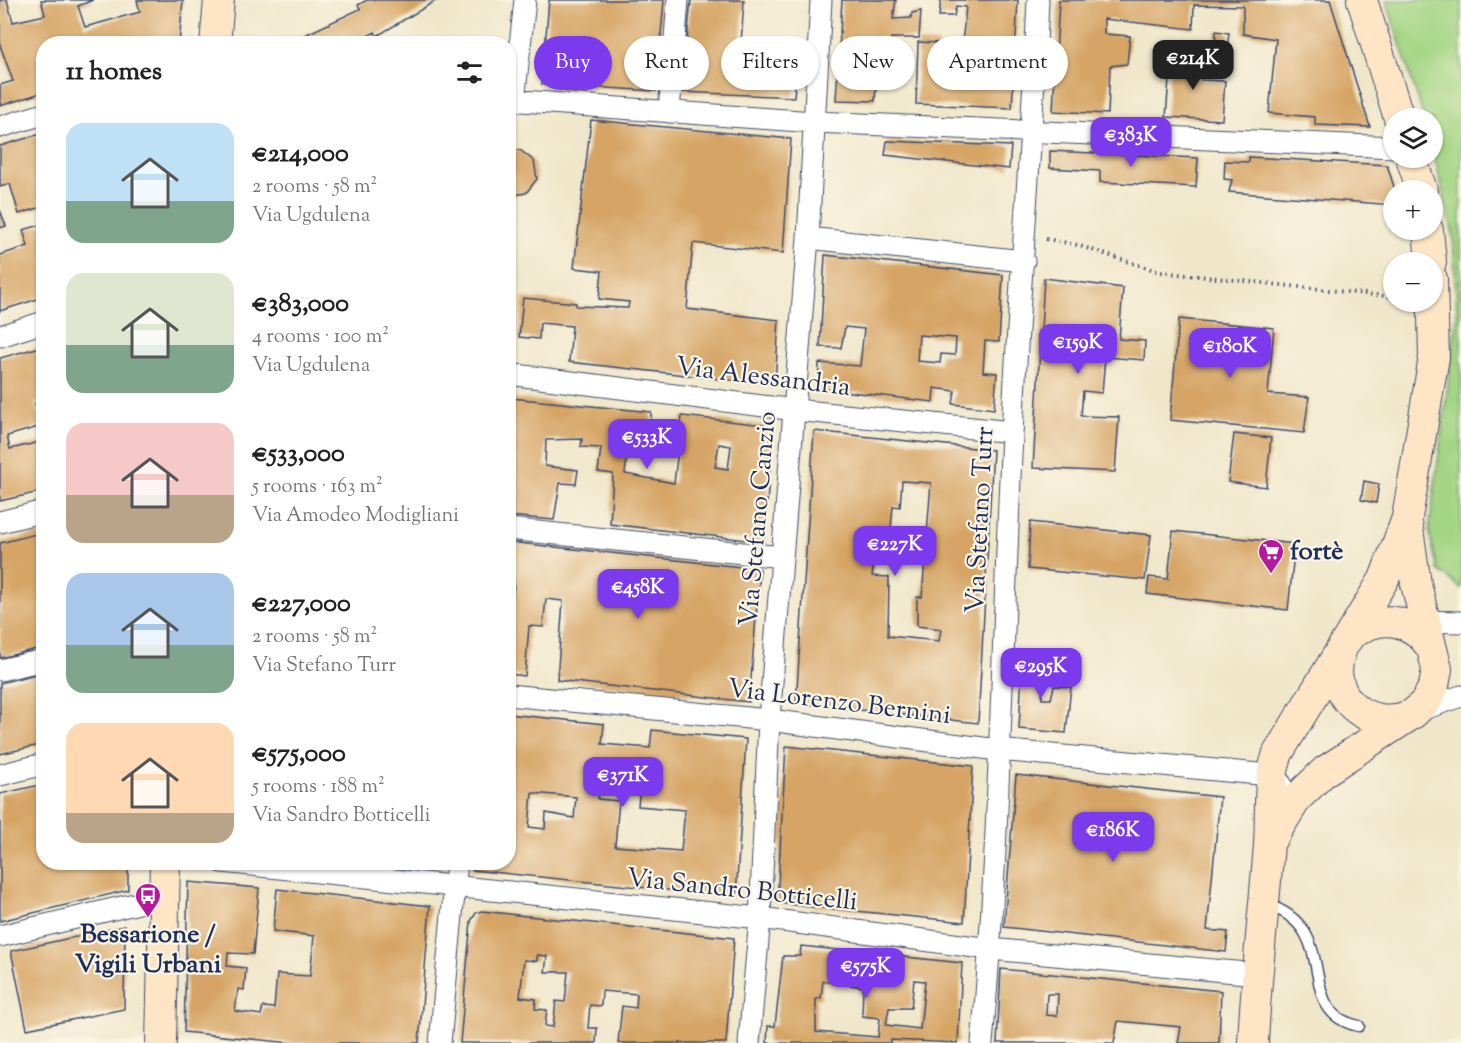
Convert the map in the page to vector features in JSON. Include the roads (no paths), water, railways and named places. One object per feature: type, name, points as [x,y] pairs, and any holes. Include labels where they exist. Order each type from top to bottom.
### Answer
[{"type":"main road","points":[[216,36],[219,0]]},
{"type":"main road","points":[[1362,0],[1396,108]]},
{"type":"main road","points":[[1253,1043],[1256,974],[1269,843],[1270,775],[1278,753],[1384,579],[1407,518],[1434,357],[1433,312]]},
{"type":"main road","points":[[1269,843],[1297,798],[1325,771],[1414,713],[1426,701],[1434,686],[1437,669],[1433,652],[1425,638],[1413,628],[1411,621],[1407,518]]},
{"type":"main road","points":[[1411,621],[1382,620],[1366,624],[1348,639],[1337,660],[1336,677],[1341,692],[1351,706],[1365,716],[1381,720],[1398,719],[1414,713]]},
{"type":"main road","points":[[161,1043],[165,870]]},
{"type":"street","points":[[516,64],[525,0]]},
{"type":"street","points":[[669,112],[678,0]]},
{"type":"street","name":"Via Stefano Canzio","points":[[749,1043],[760,918],[769,720],[808,238],[821,0]]},
{"type":"street","name":"Via Stefano Turr","points":[[982,1043],[990,949],[1012,432],[1033,130],[1038,0]]},
{"type":"street","points":[[516,100],[814,122],[1383,146]]},
{"type":"street","points":[[0,127],[36,116]]},
{"type":"street","points":[[808,238],[1024,261]]},
{"type":"street","points":[[0,336],[36,325]]},
{"type":"street","name":"Via Alessandria","points":[[516,375],[795,410],[1012,432]]},
{"type":"street","points":[[0,522],[36,513]]},
{"type":"street","points":[[516,530],[782,557]]},
{"type":"street","points":[[1411,621],[1461,622]]},
{"type":"street","points":[[0,670],[36,662]]},
{"type":"street","name":"Via Lorenzo Bernini","points":[[516,696],[769,720],[998,750],[1270,775]]},
{"type":"street","points":[[1414,713],[1461,696]]},
{"type":"street","points":[[0,775],[36,766]]},
{"type":"street","points":[[1270,775],[1297,798]]},
{"type":"street","name":"Via Sandro Botticelli","points":[[293,870],[760,918],[990,949],[1256,974]]},
{"type":"street","points":[[440,1043],[455,870]]},
{"type":"street","points":[[0,936],[164,897]]},
{"type":"lane","points":[[1263,903],[1285,910],[1294,919],[1314,950],[1322,998],[1328,1009],[1336,1018],[1359,1026]]},
{"type":"place","name":"fortè","points":[[1271,575]]},
{"type":"place","name":"Bessarione / Vigili Urbani","points":[[148,919]]}]
